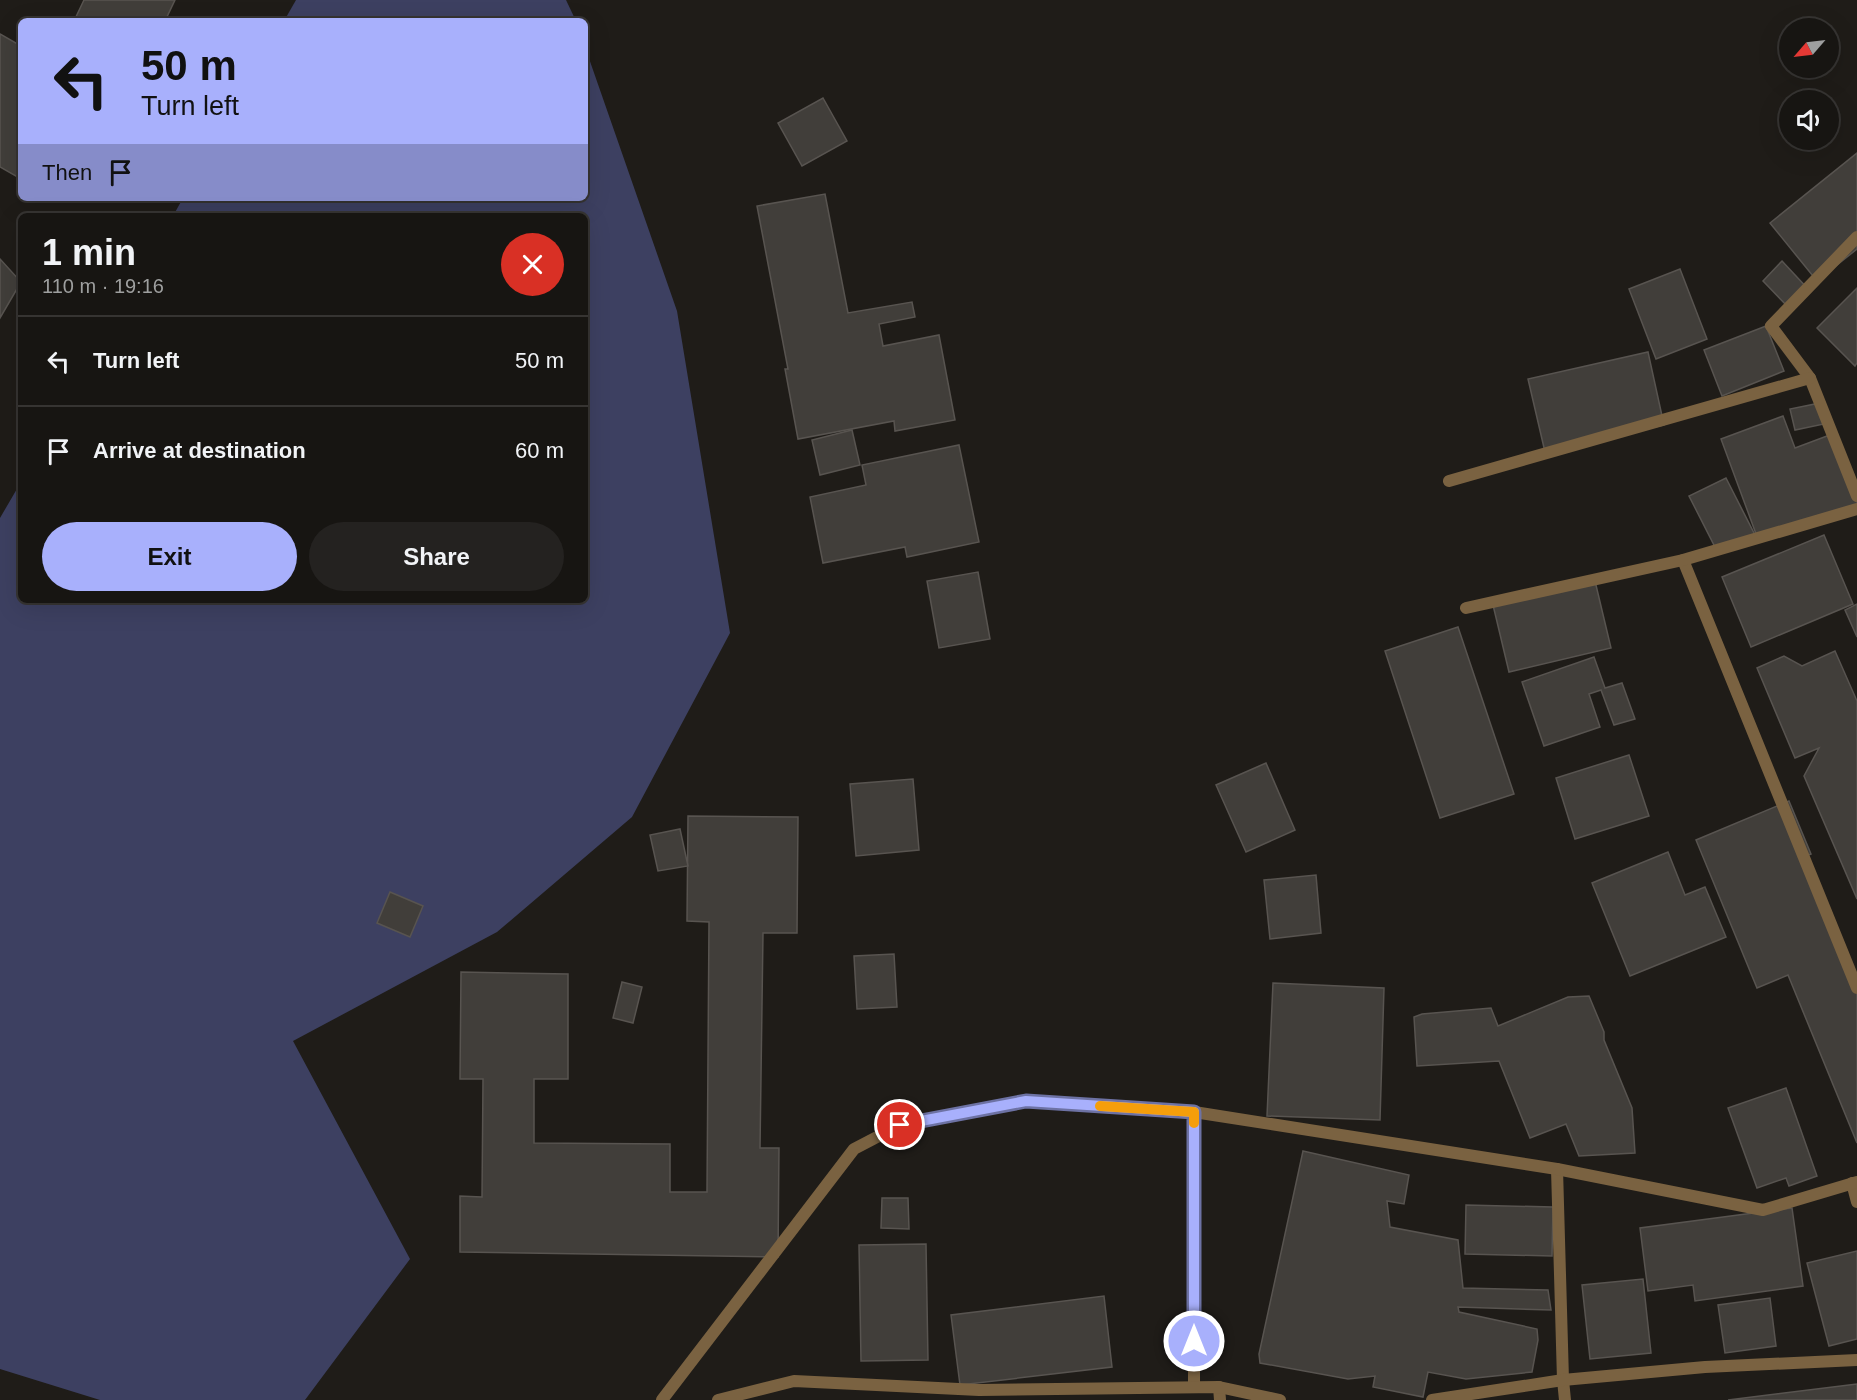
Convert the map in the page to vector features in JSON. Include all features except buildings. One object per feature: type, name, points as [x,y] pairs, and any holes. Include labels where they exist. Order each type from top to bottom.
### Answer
[{"type":"street","points":[[1857,237],[1771,326],[1810,378],[1857,496]]},
{"type":"street","points":[[1449,481],[1810,378]]},
{"type":"street","points":[[1466,608],[1683,560],[1857,509]]},
{"type":"street","points":[[1683,560],[1857,988]]},
{"type":"street","points":[[662,1400],[854,1149],[900,1125],[1026,1101],[1194,1112],[1557,1169],[1763,1210],[1855,1182],[1857,1202]]},
{"type":"street","points":[[1194,1112],[1194,1387]]},
{"type":"street","points":[[1557,1169],[1565,1400]]},
{"type":"street","points":[[1432,1400],[1563,1380],[1705,1367],[1857,1360]]},
{"type":"street","points":[[718,1400],[794,1381],[979,1390],[1194,1387],[1219,1394],[1280,1400]]},
{"type":"shaded area","points":[[296,0],[566,0],[575,18],[286,18]]},
{"type":"shaded area","points":[[588,56],[677,311],[730,633],[632,817],[497,932],[293,1041],[410,1259],[305,1400],[100,1400],[0,1369],[0,518],[18,487],[18,603],[588,603],[588,213],[175,213],[181,201],[588,201]]},
{"type":"slow traffic","points":[[1100,1106],[1194,1112],[1194,1123]]},
{"type":"route","points":[[900,1125],[1026,1101],[1194,1112],[1194,1341]]}]
